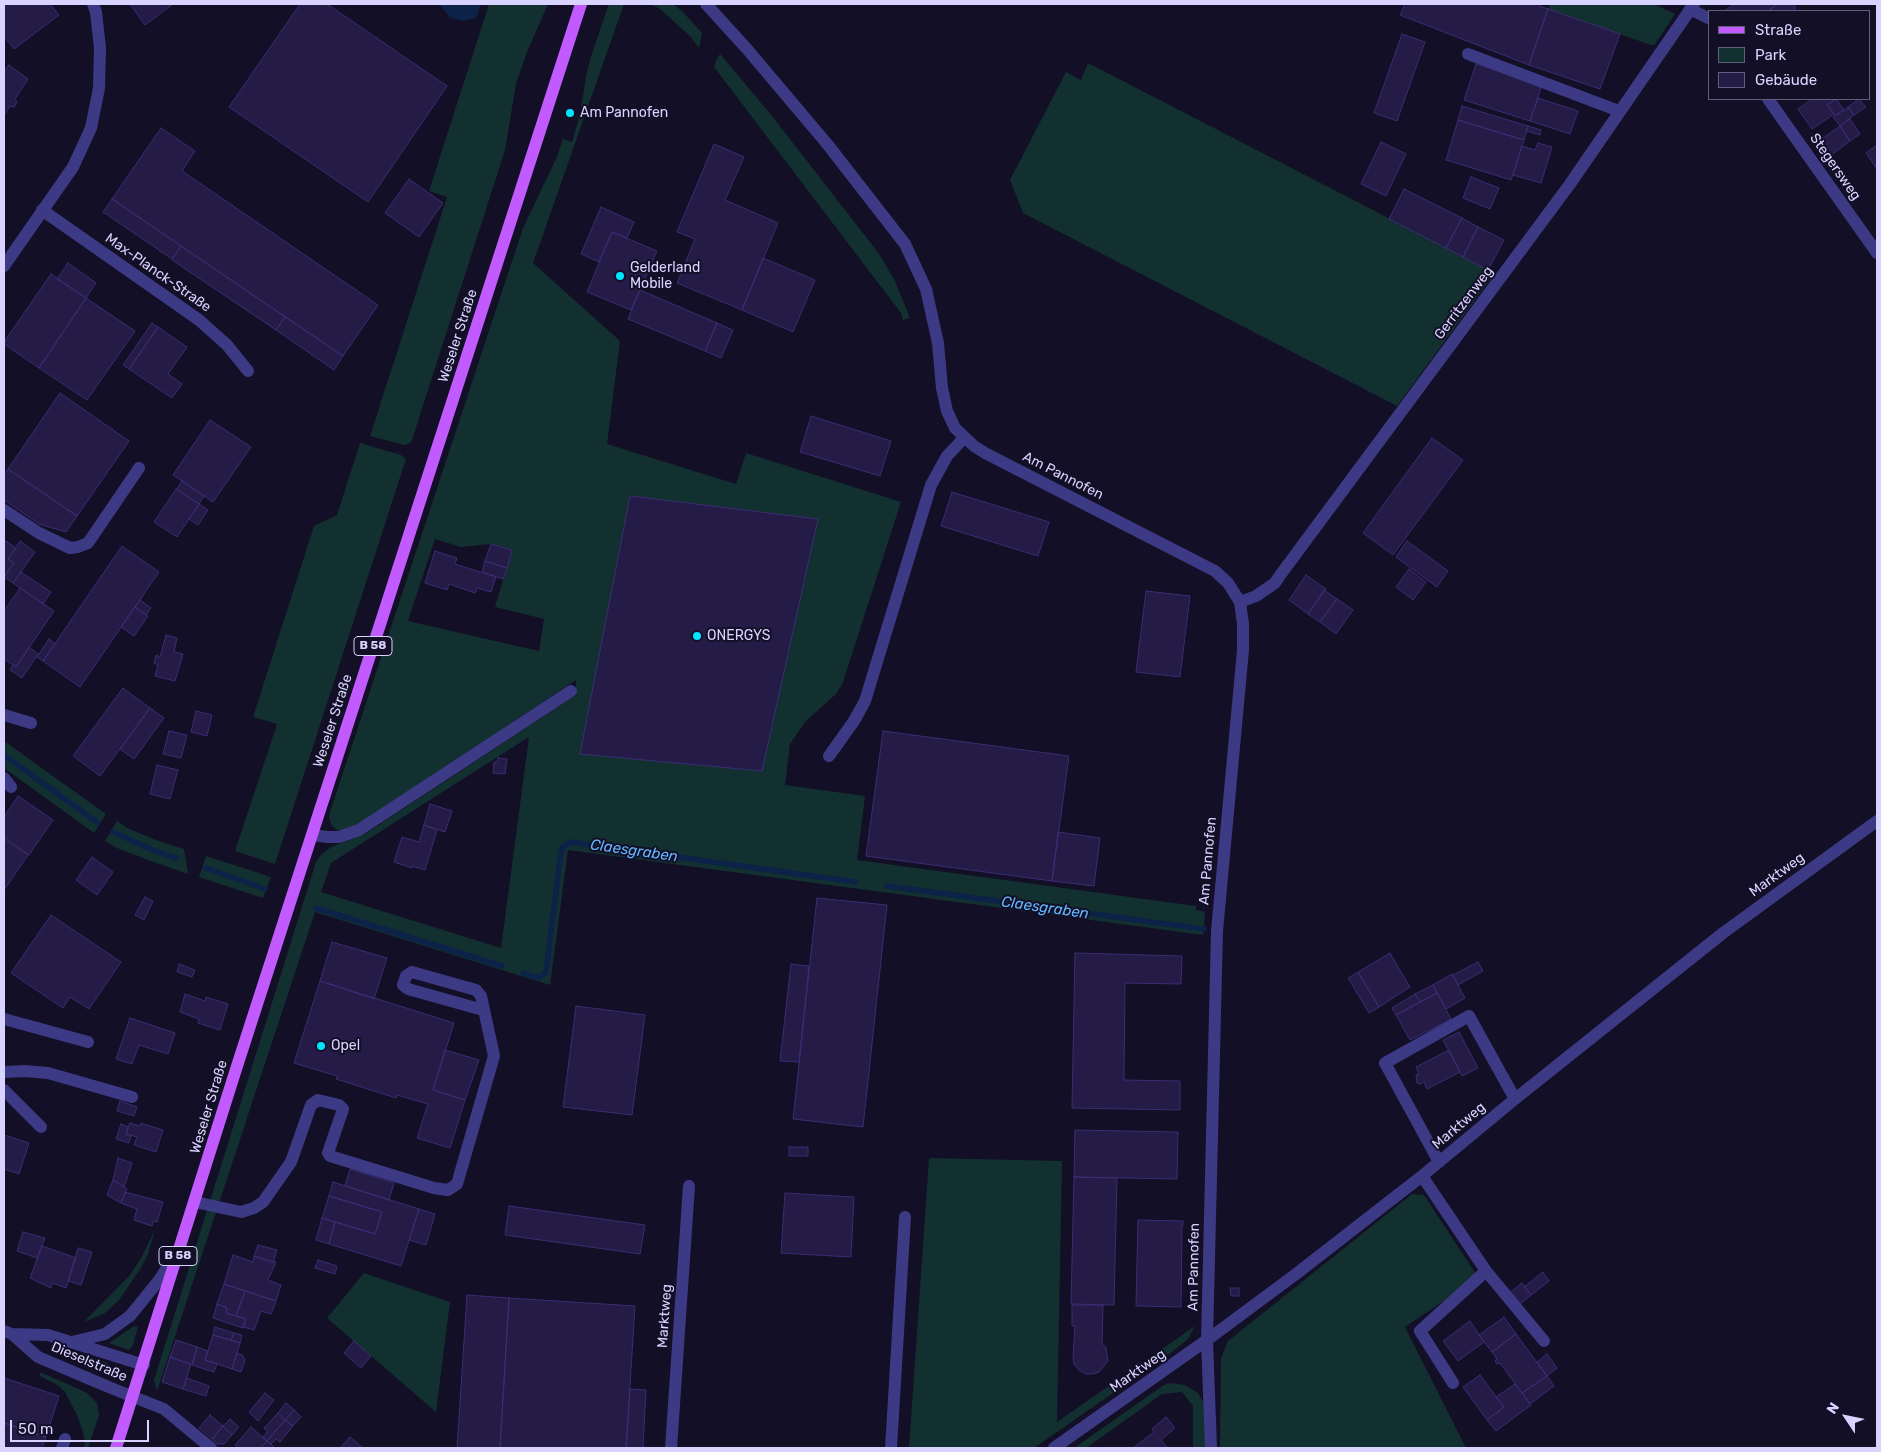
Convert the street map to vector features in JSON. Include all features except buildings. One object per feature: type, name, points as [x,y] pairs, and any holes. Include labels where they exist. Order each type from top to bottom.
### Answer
[{"type":"main road","name":"Weseler Straße","points":[[116,1448],[581,4]]},
{"type":"street","points":[[4,266],[73,167],[90,128],[99,88],[100,68],[100,48],[96,12],[93,4]]},
{"type":"street","name":"Am Pannofen","points":[[706,4],[828,145],[905,244],[926,289],[938,343],[942,388],[947,411],[955,428],[964,438],[985,452],[1215,571],[1228,583],[1240,602],[1244,624],[1243,650],[1217,931],[1207,1340],[1211,1448]]},
{"type":"street","points":[[1692,6],[1708,18]]},
{"type":"street","name":"Gerritzenweg","points":[[1240,602],[1261,593],[1275,583],[1570,184],[1692,6]]},
{"type":"street","points":[[1468,54],[1620,111]]},
{"type":"street","name":"Stegersweg","points":[[1769,100],[1877,253]]},
{"type":"street","name":"Max-Planck-Straße","points":[[42,210],[199,320],[227,345],[248,371]]},
{"type":"street","points":[[829,756],[850,727],[865,701],[931,485],[947,456],[964,438]]},
{"type":"street","points":[[4,510],[39,533],[70,548],[78,548],[88,543],[138,468]]},
{"type":"street","points":[[312,835],[328,838],[339,837],[359,830],[571,692]]},
{"type":"street","points":[[4,715],[31,723]]},
{"type":"street","name":"Marktweg","points":[[1054,1448],[1207,1340],[1296,1274],[1422,1176],[1515,1098],[1723,933],[1877,821]]},
{"type":"street","points":[[195,1202],[241,1212],[254,1208],[263,1202],[291,1162],[311,1104],[318,1100],[339,1104],[343,1109],[328,1153],[330,1156],[434,1188],[448,1190],[457,1184],[494,1056],[481,996],[476,990],[412,972],[406,976],[403,985],[408,989],[483,1010]]},
{"type":"street","points":[[1439,1162],[1385,1063],[1469,1016],[1515,1098]]},
{"type":"street","points":[[4,1019],[88,1042]]},
{"type":"street","points":[[4,1072],[48,1073],[132,1097]]},
{"type":"street","points":[[4,1090],[41,1127]]},
{"type":"street","points":[[1422,1176],[1486,1271],[1544,1341]]},
{"type":"street","name":"Marktweg","points":[[672,1448],[689,1186]]},
{"type":"street","points":[[891,1448],[905,1217]]},
{"type":"street","name":"Dieselstraße","points":[[72,1342],[105,1334],[130,1316],[160,1279],[181,1244]]},
{"type":"street","points":[[1453,1383],[1420,1331],[1486,1271]]},
{"type":"street","name":"Dieselstraße","points":[[8,1333],[48,1335],[144,1365]]},
{"type":"street","name":"Dieselstraße","points":[[8,1333],[38,1357],[164,1409],[211,1448]]},
{"type":"green space","points":[[489,4],[548,4],[527,52],[516,84],[505,150],[411,443],[404,445],[370,436],[447,197],[429,191]]},
{"type":"green space","points":[[609,4],[624,4],[533,263],[620,341],[607,444],[736,484],[746,453],[901,502],[843,682],[837,693],[805,722],[790,744],[785,785],[865,796],[857,860],[1196,906],[1196,910],[1205,912],[1203,935],[568,850],[550,985],[315,912],[157,1391],[154,1380],[316,862],[331,847],[365,834],[576,695],[576,680],[359,824],[340,831],[331,824],[330,812],[523,228],[556,159],[563,139],[572,142],[580,114],[592,53]],"holes":[[[435,539],[461,547],[491,544],[512,550],[495,607],[544,619],[539,651],[408,621]],[[529,737],[501,948],[321,892],[331,863]]]},
{"type":"green space","points":[[649,4],[673,4],[682,11],[702,33],[699,48],[691,37],[659,8]]},
{"type":"green space","points":[[1551,4],[1654,4],[1675,14],[1654,46],[1548,9]]},
{"type":"green space","points":[[720,54],[772,116],[880,255],[895,281],[910,318],[903,320],[901,313],[714,67]]},
{"type":"green space","points":[[1088,63],[1495,273],[1397,406],[1023,213],[1010,180],[1066,72],[1081,80]]},
{"type":"green space","points":[[360,443],[401,455],[406,459],[275,864],[235,851],[277,724],[253,717],[314,526],[337,515]]},
{"type":"green space","points":[[4,741],[106,814],[94,833],[4,768]]},
{"type":"green space","points":[[117,821],[129,829],[184,849],[188,874],[117,848],[105,841]]},
{"type":"green space","points":[[206,856],[271,877],[263,898],[199,877]]},
{"type":"green space","points":[[929,1158],[1062,1161],[1057,1422],[1195,1326],[1188,1339],[1034,1448],[909,1448]]},
{"type":"green space","points":[[1412,1194],[1424,1195],[1476,1274],[1476,1279],[1405,1327],[1466,1448],[1220,1448],[1221,1358],[1228,1341]]},
{"type":"green space","points":[[155,1230],[148,1254],[141,1268],[119,1300],[105,1313],[84,1322],[130,1275]]},
{"type":"green space","points":[[364,1273],[450,1302],[436,1412],[327,1318]]},
{"type":"green space","points":[[134,1326],[138,1327],[133,1345],[129,1350],[109,1343]]},
{"type":"green space","points":[[57,1346],[108,1363],[109,1368],[106,1372],[101,1372],[56,1353],[54,1351]]},
{"type":"green space","points":[[40,1373],[87,1393],[97,1403],[99,1415],[88,1448],[83,1448],[85,1443],[83,1432],[77,1415],[65,1392],[59,1386],[40,1376]]},
{"type":"green space","points":[[1170,1383],[1185,1385],[1198,1393],[1202,1400],[1205,1406],[1206,1448],[1193,1448],[1193,1406],[1182,1392],[1162,1394],[1086,1448],[1074,1448],[1164,1385]]},
{"type":"water","points":[[440,4],[481,4],[476,18],[462,21],[451,18]]},
{"type":"waterway","name":"Claesgraben","points":[[4,755],[98,823]]},
{"type":"waterway","name":"Claesgraben","points":[[113,832],[155,851],[176,858]]},
{"type":"waterway","name":"Claesgraben","points":[[523,973],[539,978],[546,972],[561,851],[564,846],[571,842],[855,882]]},
{"type":"waterway","name":"Claesgraben","points":[[206,868],[265,889]]},
{"type":"waterway","name":"Claesgraben","points":[[887,886],[1204,929]]},
{"type":"waterway","name":"Claesgraben","points":[[316,908],[502,966]]},
{"type":"place","name":"Am Pannofen","points":[[570,113]]},
{"type":"place","name":"Gelderland Mobile","points":[[620,276]]},
{"type":"place","name":"ONERGYS","points":[[697,636]]},
{"type":"place","name":"Opel","points":[[321,1046]]}]
